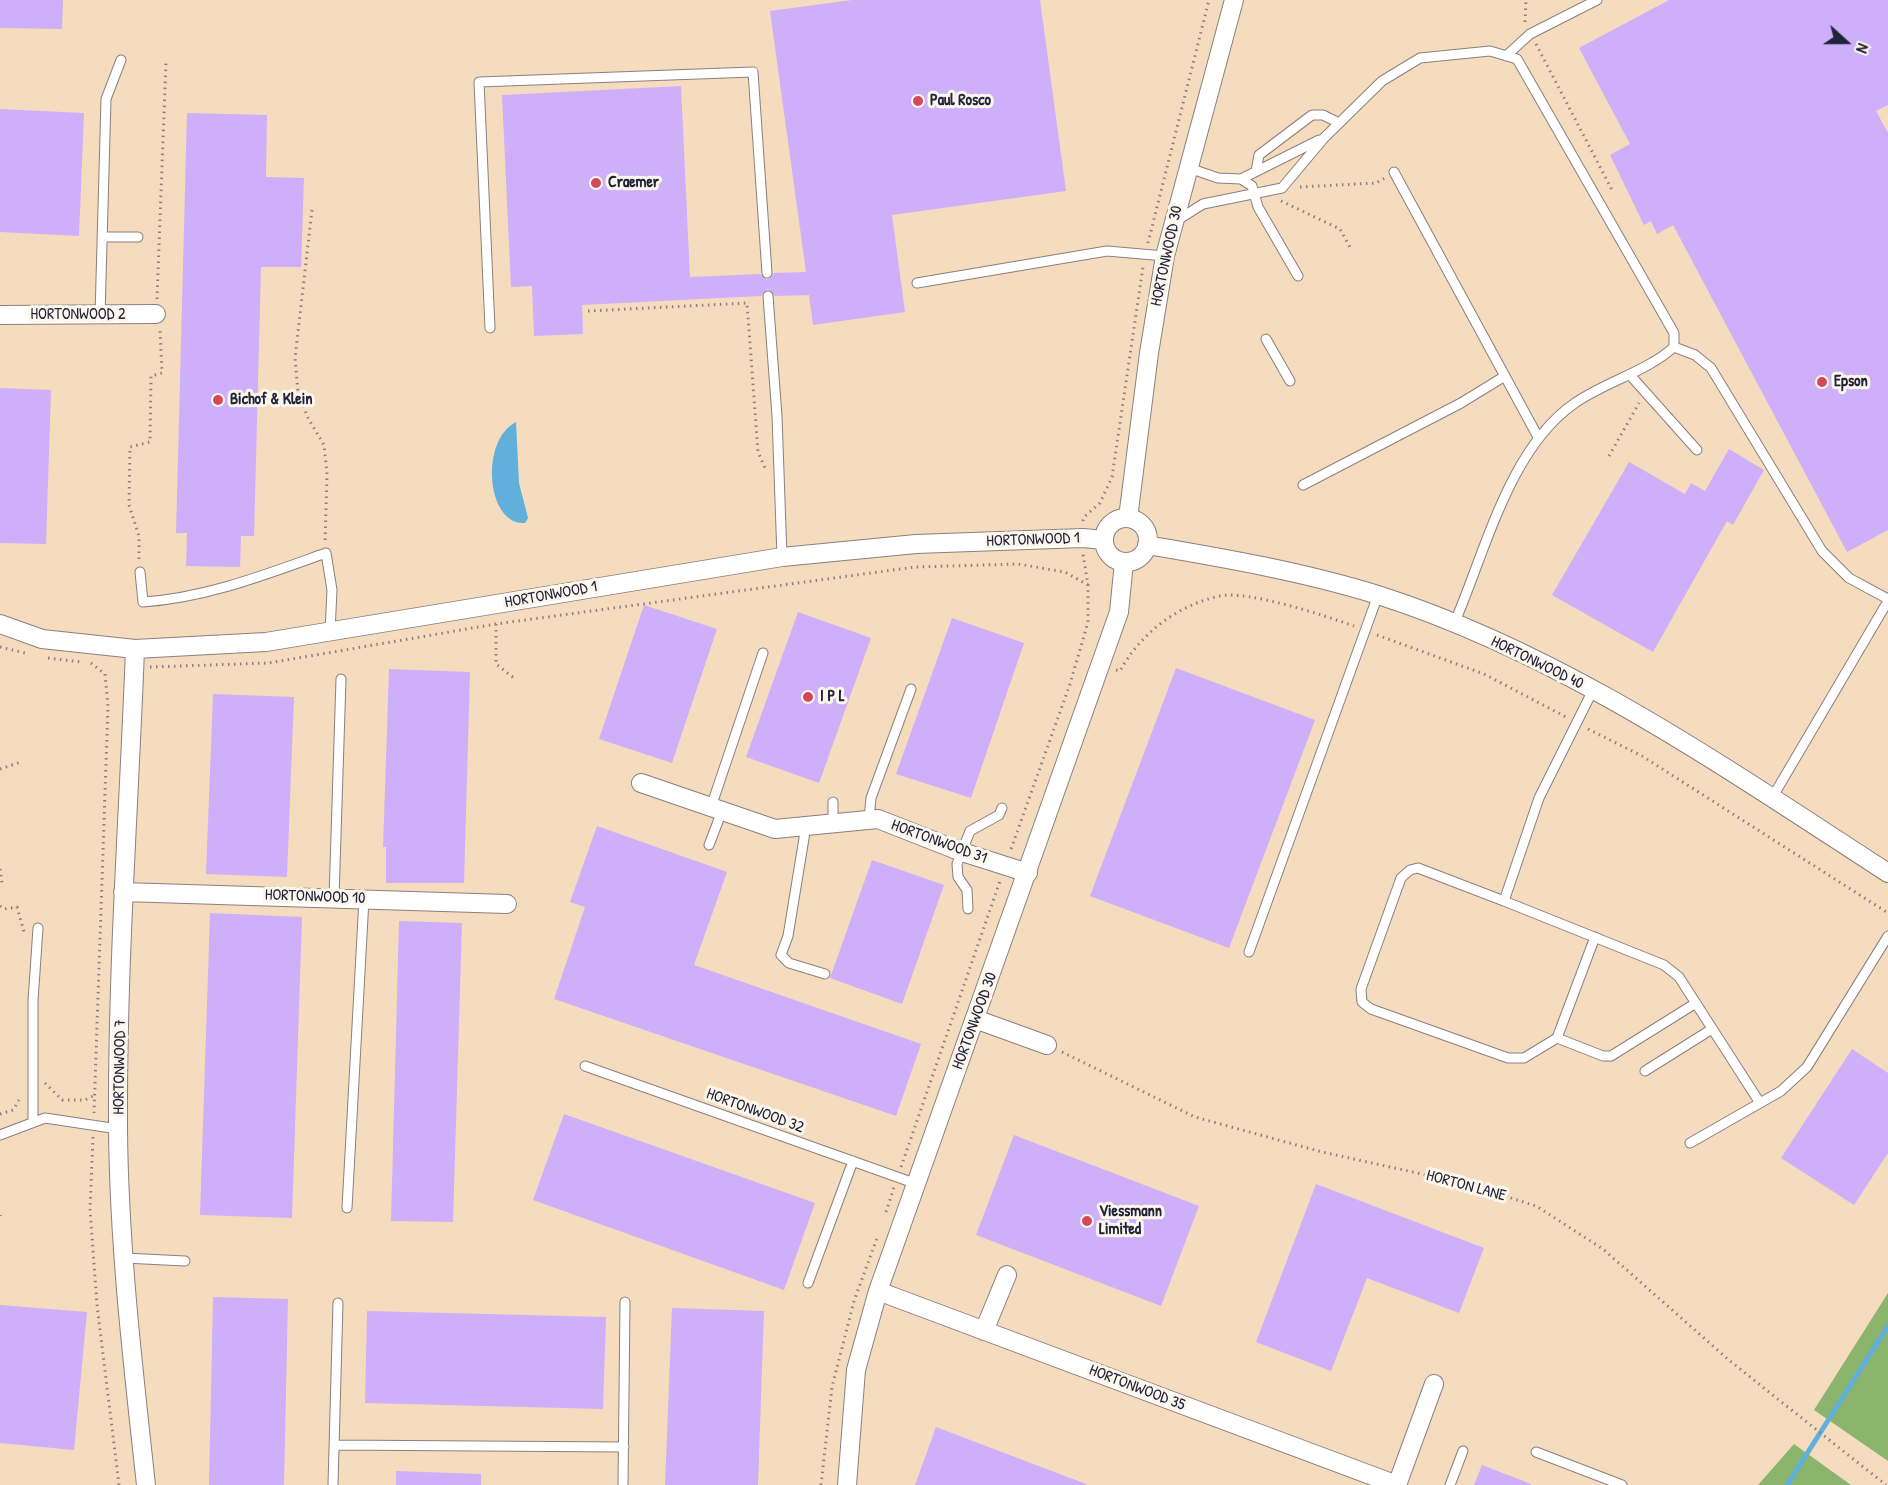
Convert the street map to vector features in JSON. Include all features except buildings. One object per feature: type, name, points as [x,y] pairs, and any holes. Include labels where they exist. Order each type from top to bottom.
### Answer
[{"type":"street","name":"HORTONWOOD 30","points":[[1128,518],[1149,353],[1165,256],[1234,0]]},
{"type":"street","name":"HORTONWOOD 2","points":[[0,315],[156,314]]},
{"type":"street","points":[[1128,518],[1141,524],[1148,538],[1147,545],[1136,560],[1124,562],[1112,557],[1104,540],[1109,526],[1128,518]]},
{"type":"street","name":"HORTONWOOD 1","points":[[0,624],[42,639],[134,657],[267,642],[782,557],[916,544],[1083,537],[1104,540]]},
{"type":"street","name":"HORTONWOOD 40","points":[[1147,545],[1243,562],[1378,595],[1503,644],[1593,690],[1772,798],[1888,873]]},
{"type":"street","name":"HORTONWOOD 30","points":[[847,1485],[856,1370],[878,1291],[914,1183],[1028,873],[1119,612],[1124,562]]},
{"type":"street","name":"HORTONWOOD 7","points":[[134,657],[123,892],[118,1129],[124,1258],[146,1485]]},
{"type":"street","name":"HORTONWOOD 31","points":[[641,783],[775,829],[878,819],[962,852],[1028,873]]},
{"type":"street","name":"HORTONWOOD 10","points":[[123,892],[507,904]]},
{"type":"street","points":[[975,1019],[1047,1045]]},
{"type":"street","points":[[984,1331],[1007,1275]]},
{"type":"street","name":"HORTONWOOD 35","points":[[878,1291],[1397,1485],[1434,1384]]},
{"type":"lane","points":[[1506,56],[1530,34],[1597,0]]},
{"type":"lane","points":[[1172,224],[1203,204],[1282,188],[1323,138],[1382,81],[1420,58],[1490,51],[1517,59],[1674,333],[1674,346],[1661,359],[1575,403],[1538,437],[1520,464],[1454,624]]},
{"type":"lane","points":[[100,316],[105,99],[121,60]]},
{"type":"lane","points":[[490,328],[479,82],[753,72],[767,273]]},
{"type":"lane","points":[[1256,171],[1259,155],[1311,115],[1323,115],[1339,123]]},
{"type":"lane","points":[[1241,179],[1323,138]]},
{"type":"lane","points":[[1189,168],[1218,178],[1241,179],[1252,186],[1258,207],[1298,276]]},
{"type":"lane","points":[[1394,172],[1538,437]]},
{"type":"lane","points":[[102,237],[138,237]]},
{"type":"lane","points":[[917,283],[1107,251],[1165,256]]},
{"type":"lane","points":[[768,296],[777,416],[782,557]]},
{"type":"lane","points":[[1266,339],[1290,381]]},
{"type":"lane","points":[[1674,346],[1695,355],[1711,368],[1822,551],[1849,578],[1888,600],[1772,798]]},
{"type":"lane","points":[[1629,375],[1697,450]]},
{"type":"lane","points":[[1303,485],[1461,403],[1505,376]]},
{"type":"lane","points":[[140,572],[143,602],[178,600],[268,574],[326,553],[332,590],[330,632]]},
{"type":"lane","points":[[1249,952],[1378,595]]},
{"type":"lane","points":[[709,845],[717,809],[764,653]]},
{"type":"lane","points":[[334,898],[341,679]]},
{"type":"lane","points":[[869,819],[871,798],[911,689]]},
{"type":"lane","points":[[1503,901],[1539,798],[1593,690]]},
{"type":"lane","points":[[833,802],[833,822]]},
{"type":"lane","points":[[968,909],[968,890],[958,878],[957,864],[970,831],[999,815],[1002,808]]},
{"type":"lane","points":[[806,825],[788,936],[781,955],[789,963],[825,974]]},
{"type":"lane","points":[[1595,937],[1557,1038],[1524,1058],[1516,1060],[1371,1009],[1362,1002],[1361,989],[1401,878],[1410,870],[1418,868],[1595,937],[1664,965],[1679,977],[1760,1103]]},
{"type":"lane","points":[[347,1208],[364,899]]},
{"type":"lane","points":[[33,1122],[33,1001],[38,928]]},
{"type":"lane","points":[[1690,1143],[1781,1091],[1807,1067],[1888,936]]},
{"type":"lane","points":[[1557,1038],[1603,1056],[1611,1056],[1696,1003]]},
{"type":"lane","points":[[1645,1071],[1712,1029]]},
{"type":"lane","name":"HORTONWOOD 32","points":[[585,1066],[914,1183]]},
{"type":"lane","points":[[0,1135],[45,1118],[118,1129]]},
{"type":"lane","points":[[808,1283],[853,1161]]},
{"type":"lane","points":[[124,1258],[185,1261]]},
{"type":"lane","points":[[623,1485],[625,1302]]},
{"type":"lane","points":[[333,1485],[338,1303]]},
{"type":"lane","points":[[334,1445],[624,1447]]},
{"type":"lane","points":[[1450,1485],[1464,1451]]},
{"type":"lane","points":[[1536,1452],[1622,1485]]},
{"type":"path","points":[[1149,239],[1209,0]]},
{"type":"path","points":[[1526,0],[1525,27],[1612,190]]},
{"type":"path","points":[[1295,187],[1376,183],[1394,172]]},
{"type":"path","points":[[1275,197],[1340,229],[1351,249]]},
{"type":"path","points":[[312,210],[295,358],[298,392],[308,418],[324,445],[327,474],[326,553]]},
{"type":"path","points":[[1084,517],[1100,503],[1112,477],[1141,274]]},
{"type":"path","points":[[588,311],[747,303],[758,452],[765,468],[766,478]]},
{"type":"path","points":[[1609,456],[1644,392]]},
{"type":"path","points":[[1016,835],[1070,684],[1088,622],[1088,585],[1083,561]]},
{"type":"path","points":[[134,657],[163,668],[270,663],[496,624],[915,567],[1017,564],[1065,572],[1088,585]]},
{"type":"path","points":[[1112,669],[1119,671],[1131,650],[1148,631],[1184,609],[1220,595],[1248,596],[1366,631],[1484,674],[1642,756],[1888,913]]},
{"type":"path","points":[[496,624],[496,664],[514,678]]},
{"type":"path","points":[[0,647],[35,655]]},
{"type":"path","points":[[46,658],[102,664]]},
{"type":"path","points":[[0,770],[21,762]]},
{"type":"path","points":[[0,868],[2,883],[0,884]]},
{"type":"path","name":"HORTON LANE","points":[[1047,1045],[1195,1117],[1322,1152],[1467,1184],[1536,1206],[1603,1249],[1730,1361],[1886,1485]]},
{"type":"path","points":[[41,1078],[62,1100],[85,1100],[95,1095]]},
{"type":"green space","points":[[1888,1293],[1888,1461],[1814,1410]]},
{"type":"green space","points":[[1794,1444],[1851,1485],[1758,1485]]},
{"type":"water","points":[[516,422],[519,483],[528,518],[525,523],[512,520],[502,511],[492,481],[496,446],[504,432]]},
{"type":"waterway","points":[[1787,1485],[1888,1326]]},
{"type":"place","name":"Paul Rosco","points":[[918,101]]},
{"type":"place","name":"Craemer","points":[[596,183]]},
{"type":"place","name":"Epson","points":[[1822,382]]},
{"type":"place","name":"Bichof & Klein","points":[[218,400]]},
{"type":"place","name":"I P L","points":[[808,697]]},
{"type":"place","name":"Viessmann Limited","points":[[1087,1221]]}]
